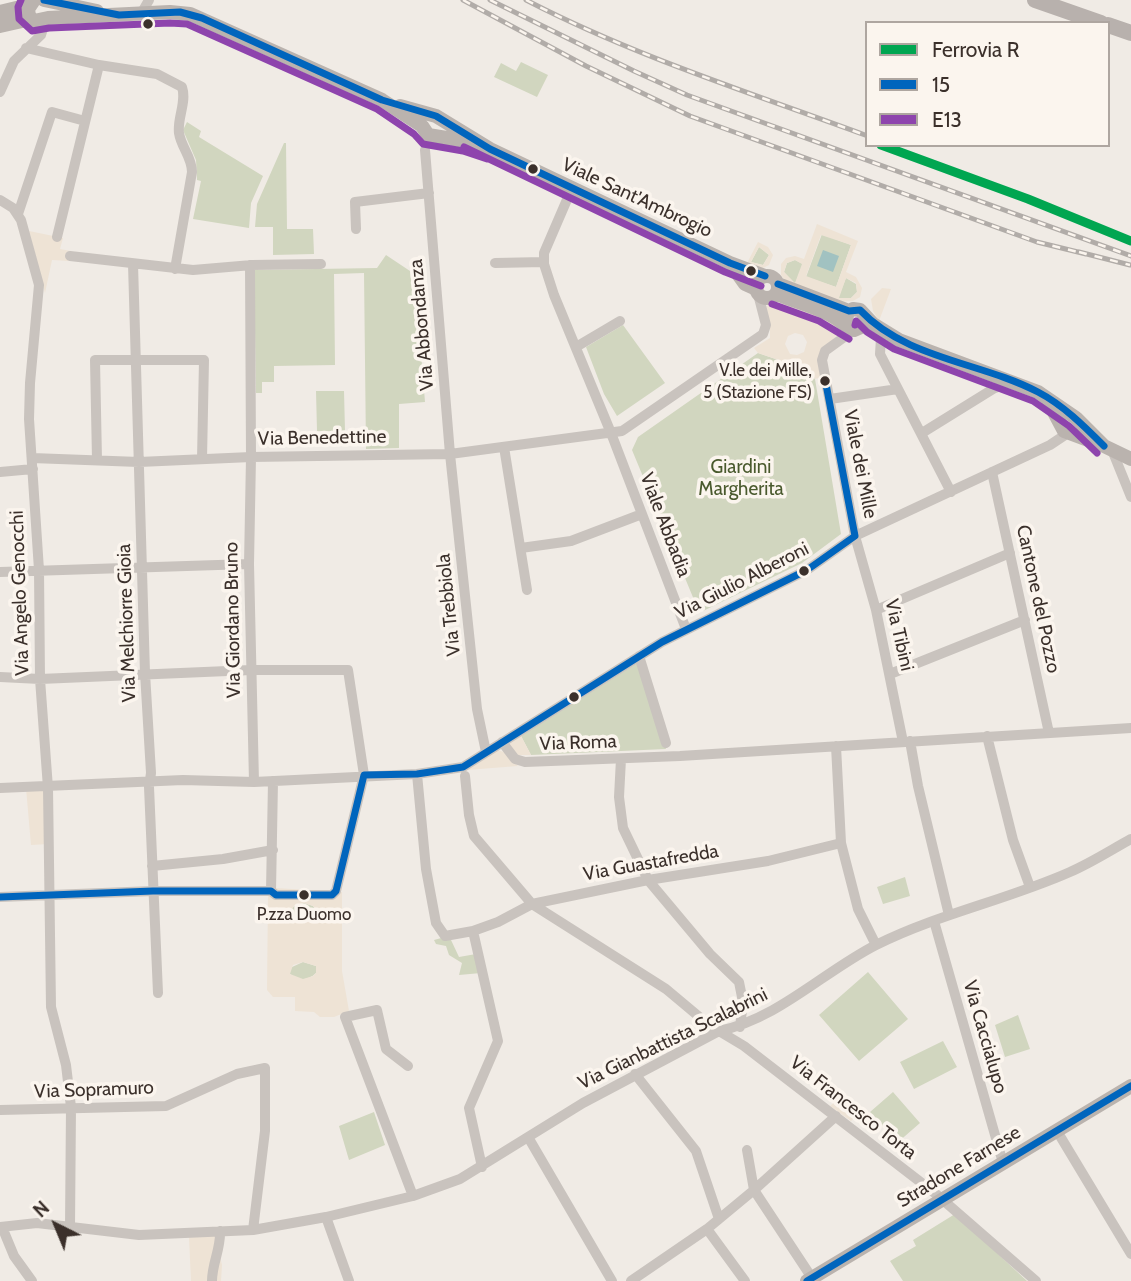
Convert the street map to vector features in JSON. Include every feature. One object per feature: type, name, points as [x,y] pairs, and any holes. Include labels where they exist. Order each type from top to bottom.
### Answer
[{"type":"main road","points":[[1035,0],[1095,21]]},
{"type":"main road","name":"Viale Sant'Ambrogio","points":[[0,26],[36,10]]},
{"type":"main road","name":"Viale Sant'Ambrogio","points":[[0,11],[36,10],[119,15],[180,12],[202,18],[382,100],[431,127],[490,149],[730,263],[772,280],[881,338],[899,340]]},
{"type":"main road","points":[[1110,26],[1131,33]]},
{"type":"main road","name":"Viale Sant'Ambrogio","points":[[730,263],[745,284],[757,292]]},
{"type":"main road","points":[[759,279],[772,280],[767,298],[757,292],[759,279]]},
{"type":"main road","points":[[851,323],[865,324],[866,317],[899,340],[1045,397],[1069,425],[1131,459]]},
{"type":"main road","name":"Stradone Farnese","points":[[810,1280],[1131,1086]]},
{"type":"street","points":[[141,14],[149,0]]},
{"type":"street","points":[[0,92],[13,61],[26,48],[36,10]]},
{"type":"street","points":[[26,48],[99,65],[157,74],[178,84],[184,91],[179,132],[192,172],[175,269]]},
{"type":"street","points":[[57,237],[99,65]]},
{"type":"street","points":[[0,200],[18,214],[52,112],[85,121]]},
{"type":"street","name":"Via Abbondanza","points":[[431,127],[425,150],[450,454]]},
{"type":"street","points":[[495,263],[544,262],[544,253],[572,188]]},
{"type":"street","points":[[356,229],[355,202],[429,193]]},
{"type":"street","name":"Via Angelo Genocchi","points":[[18,214],[38,285],[30,383],[39,570],[40,679],[48,788],[51,1007],[66,1065],[71,1107],[69,1227]]},
{"type":"street","points":[[70,256],[193,270],[250,265],[321,264]]},
{"type":"street","name":"Viale Abbadia","points":[[544,262],[554,295],[611,433],[686,629]]},
{"type":"street","name":"Via Melchiorre Gioia","points":[[133,264],[158,993]]},
{"type":"street","name":"Via Giordano Bruno","points":[[250,265],[249,564],[254,782]]},
{"type":"street","name":"Via Benedettine","points":[[0,472],[33,463],[97,460],[139,463],[251,457],[450,454],[622,431],[764,334],[766,325],[757,292]]},
{"type":"street","points":[[576,347],[620,321]]},
{"type":"street","name":"Viale dei Mille","points":[[851,323],[822,355],[855,536]]},
{"type":"street","points":[[881,338],[880,354],[951,492]]},
{"type":"street","points":[[97,460],[95,359],[204,360],[202,459]]},
{"type":"street","points":[[922,433],[993,389],[1012,382]]},
{"type":"street","points":[[830,399],[898,389]]},
{"type":"street","name":"Via Giulio Alberoni","points":[[502,742],[686,629],[807,570],[855,536],[1049,445],[1069,425]]},
{"type":"street","points":[[504,447],[527,590]]},
{"type":"street","points":[[1108,448],[1131,497]]},
{"type":"street","name":"Via Trebbiola","points":[[450,454],[477,709],[486,752]]},
{"type":"street","name":"Cantone del Pozzo","points":[[992,472],[1049,733]]},
{"type":"street","points":[[521,548],[571,541],[642,514]]},
{"type":"street","name":"Via Tibini","points":[[855,536],[876,610],[949,915]]},
{"type":"street","points":[[876,610],[1010,552]]},
{"type":"street","points":[[0,572],[249,564]]},
{"type":"street","points":[[890,674],[1025,620]]},
{"type":"street","points":[[639,656],[666,743]]},
{"type":"street","points":[[0,677],[40,679],[145,673],[348,670],[364,775],[337,891],[332,895],[276,895],[271,891],[153,891],[0,897]]},
{"type":"street","name":"Via Roma","points":[[502,742],[515,759],[525,762],[621,759],[1131,728]]},
{"type":"street","points":[[987,736],[1013,840],[1030,887]]},
{"type":"street","points":[[0,789],[183,780],[254,782],[417,774],[463,767],[502,742]]},
{"type":"street","points":[[836,746],[841,843],[858,909],[876,945]]},
{"type":"street","points":[[621,759],[619,797],[623,828],[648,880],[710,954],[739,982],[743,1002],[740,1027]]},
{"type":"street","points":[[417,774],[426,869],[436,923],[445,936],[473,931],[499,1041],[469,1108],[482,1167]]},
{"type":"street","name":"Via Francesco Torta","points":[[465,776],[474,836],[532,904],[666,989],[719,1031],[744,1046],[943,1200],[1036,1281]]},
{"type":"street","points":[[271,891],[273,781]]},
{"type":"street","name":"Via Gianbattista Scalabrini","points":[[1,1227],[37,1223],[139,1235],[253,1230],[326,1217],[413,1196],[460,1179],[635,1074],[719,1031],[740,1027],[781,1005],[876,945],[949,915],[1070,872],[1131,839]]},
{"type":"street","name":"Via Guastafredda","points":[[473,931],[498,922],[532,904],[648,880],[768,860],[841,843]]},
{"type":"street","points":[[152,866],[223,859],[273,850]]},
{"type":"street","name":"Via Caccialupo","points":[[934,921],[1003,1163]]},
{"type":"street","points":[[408,1066],[386,1049],[377,1010],[345,1017],[413,1196]]},
{"type":"street","name":"Via Sopramuro","points":[[0,1110],[166,1106],[237,1074],[265,1068],[265,1131],[253,1230]]},
{"type":"street","points":[[635,1074],[696,1151],[719,1219]]},
{"type":"street","points":[[631,1281],[707,1229],[836,1116]]},
{"type":"street","points":[[1057,1131],[1131,1254]]},
{"type":"street","points":[[527,1137],[612,1281]]},
{"type":"street","points":[[747,1150],[754,1190],[810,1280]]},
{"type":"street","points":[[326,1217],[349,1281]]},
{"type":"street","points":[[1,1227],[14,1256],[32,1281]]},
{"type":"street","points":[[707,1229],[746,1281]]},
{"type":"street","points":[[212,1281],[212,1269],[221,1245],[220,1231]]},
{"type":"green space","points":[[521,62],[548,75],[537,97],[494,77],[501,63],[516,71]]},
{"type":"green space","points":[[187,122],[201,131],[199,137],[263,176],[251,203],[249,228],[193,219],[201,181],[197,180],[196,160],[183,130]]},
{"type":"green space","points":[[284,143],[287,229],[313,229],[314,254],[273,255],[273,227],[255,227],[257,204]]},
{"type":"green space","points":[[822,234],[851,245],[836,287],[806,277]]},
{"type":"green space","points":[[759,247],[769,255],[763,265],[751,262]]},
{"type":"green space","points":[[386,255],[410,271],[412,287],[416,292],[425,402],[399,404],[399,448],[366,449],[364,273],[334,274],[335,365],[274,366],[274,382],[262,382],[262,393],[256,393],[254,270],[377,268]]},
{"type":"green space","points":[[795,260],[803,264],[795,284],[784,272],[787,263]]},
{"type":"green space","points":[[846,278],[856,284],[857,292],[851,298],[838,298]]},
{"type":"green space","points":[[623,325],[665,383],[617,416],[604,394],[586,347]]},
{"type":"green space","name":"Giardini Margherita","points":[[758,353],[805,369],[815,379],[841,534],[802,563],[703,611],[697,607],[632,450],[638,437]]},
{"type":"green space","points":[[316,391],[344,391],[345,431],[317,431]]},
{"type":"green space","points":[[639,662],[666,749],[531,755],[521,736]]},
{"type":"green space","points":[[905,877],[910,896],[883,904],[877,887]]},
{"type":"green space","points":[[304,903],[313,906],[318,912],[315,919],[300,922],[289,913],[294,906]]},
{"type":"green space","points":[[445,937],[451,940],[459,957],[476,954],[481,973],[459,975],[462,963],[449,955],[446,946],[436,944],[434,940]]},
{"type":"green space","points":[[303,962],[316,966],[316,973],[303,979],[290,974],[290,968]]},
{"type":"green space","points":[[868,972],[908,1019],[859,1061],[819,1015]]},
{"type":"green space","points":[[1018,1015],[1030,1049],[1005,1057],[995,1025]]},
{"type":"green space","points":[[943,1041],[957,1067],[914,1089],[900,1062]]},
{"type":"green space","points":[[893,1092],[920,1123],[897,1143],[870,1112]]},
{"type":"green space","points":[[374,1112],[385,1145],[349,1160],[339,1126]]},
{"type":"green space","points":[[955,1214],[1027,1281],[903,1281],[890,1261],[916,1246],[913,1240]]},
{"type":"shaded area","points":[[817,224],[858,241],[846,272],[856,277],[862,288],[860,297],[853,301],[835,302],[787,283],[781,275],[781,264],[786,258],[795,256],[804,259]],"holes":[[[821,235],[851,245],[836,287],[806,276]],[[795,260],[802,264],[795,283],[784,272],[787,263]],[[846,278],[856,283],[857,292],[851,298],[839,298]]]},
{"type":"shaded area","points":[[29,231],[63,238],[60,249],[71,251],[69,261],[52,260],[45,293]]},
{"type":"shaded area","points":[[758,242],[768,247],[773,255],[769,265],[761,269],[746,265]],"holes":[[[759,247],[769,255],[763,265],[751,262]]]},
{"type":"shaded area","points":[[882,288],[891,289],[879,321],[873,311],[871,299]]},
{"type":"shaded area","points":[[782,303],[838,326],[841,331],[820,353],[822,377],[815,379],[805,369],[758,353],[754,348],[770,338],[766,306]],"holes":[[[795,333],[803,335],[807,342],[804,352],[790,354],[785,344],[788,336]]]},
{"type":"shaded area","points":[[520,734],[531,755],[516,755],[509,744]]},
{"type":"shaded area","points":[[497,750],[504,752],[518,766],[467,770]]},
{"type":"shaded area","points":[[26,788],[48,788],[49,844],[31,845]]},
{"type":"shaded area","points":[[275,888],[342,892],[342,971],[349,1011],[334,1017],[320,1017],[314,1012],[295,1011],[295,997],[273,997],[267,990],[268,895]],"holes":[[[304,903],[313,906],[318,912],[315,919],[303,923],[292,918],[289,913],[294,906]],[[303,962],[316,966],[313,976],[303,979],[290,974],[293,965]]]},
{"type":"shaded area","points":[[841,1096],[858,1115],[851,1121],[830,1106]]},
{"type":"shaded area","points":[[215,1235],[222,1265],[221,1281],[191,1281],[189,1237]]},
{"type":"water","points":[[823,250],[839,256],[833,272],[817,266]]},
{"type":"railway","points":[[463,0],[586,66],[690,116],[1037,242],[1086,254]]},
{"type":"railway","points":[[490,0],[687,95],[1131,256]]},
{"type":"railway","points":[[526,0],[608,39],[865,135]]},
{"type":"railway","points":[[1079,252],[1130,265]]},
{"type":"rail line","name":"R","points":[[886,147],[1028,199],[1131,241]]},
{"type":"transit line","name":"E13","points":[[21,0],[18,7],[19,19],[32,31],[49,28],[187,24],[377,109],[414,134],[423,144],[463,151],[487,159]]},
{"type":"transit line","name":"15","points":[[44,0],[119,15],[180,12],[202,18],[382,100],[436,116],[490,149],[730,263],[765,276]]},
{"type":"transit line","name":"E13","points":[[464,147],[725,272],[761,286]]},
{"type":"transit line","name":"15","points":[[778,284],[849,311],[860,310],[899,339],[922,350],[993,373],[1038,392],[1065,410],[1104,446]]},
{"type":"transit line","name":"E13","points":[[772,304],[819,321],[849,339]]},
{"type":"transit line","name":"E13","points":[[855,325],[856,321],[867,332],[894,349],[1033,401],[1069,426],[1097,453]]},
{"type":"transit line","name":"15","points":[[0,897],[153,891],[271,891],[276,895],[332,895],[336,891],[364,775],[417,774],[463,767],[662,642],[807,570],[855,536],[825,379]]},
{"type":"transit line","name":"15","points":[[807,1281],[1131,1086]]},
{"type":"place","name":"V.le dei Mille, 5 (Stazione FS)","points":[[825,381]]},
{"type":"place","name":"P.zza Duomo","points":[[304,895]]}]
